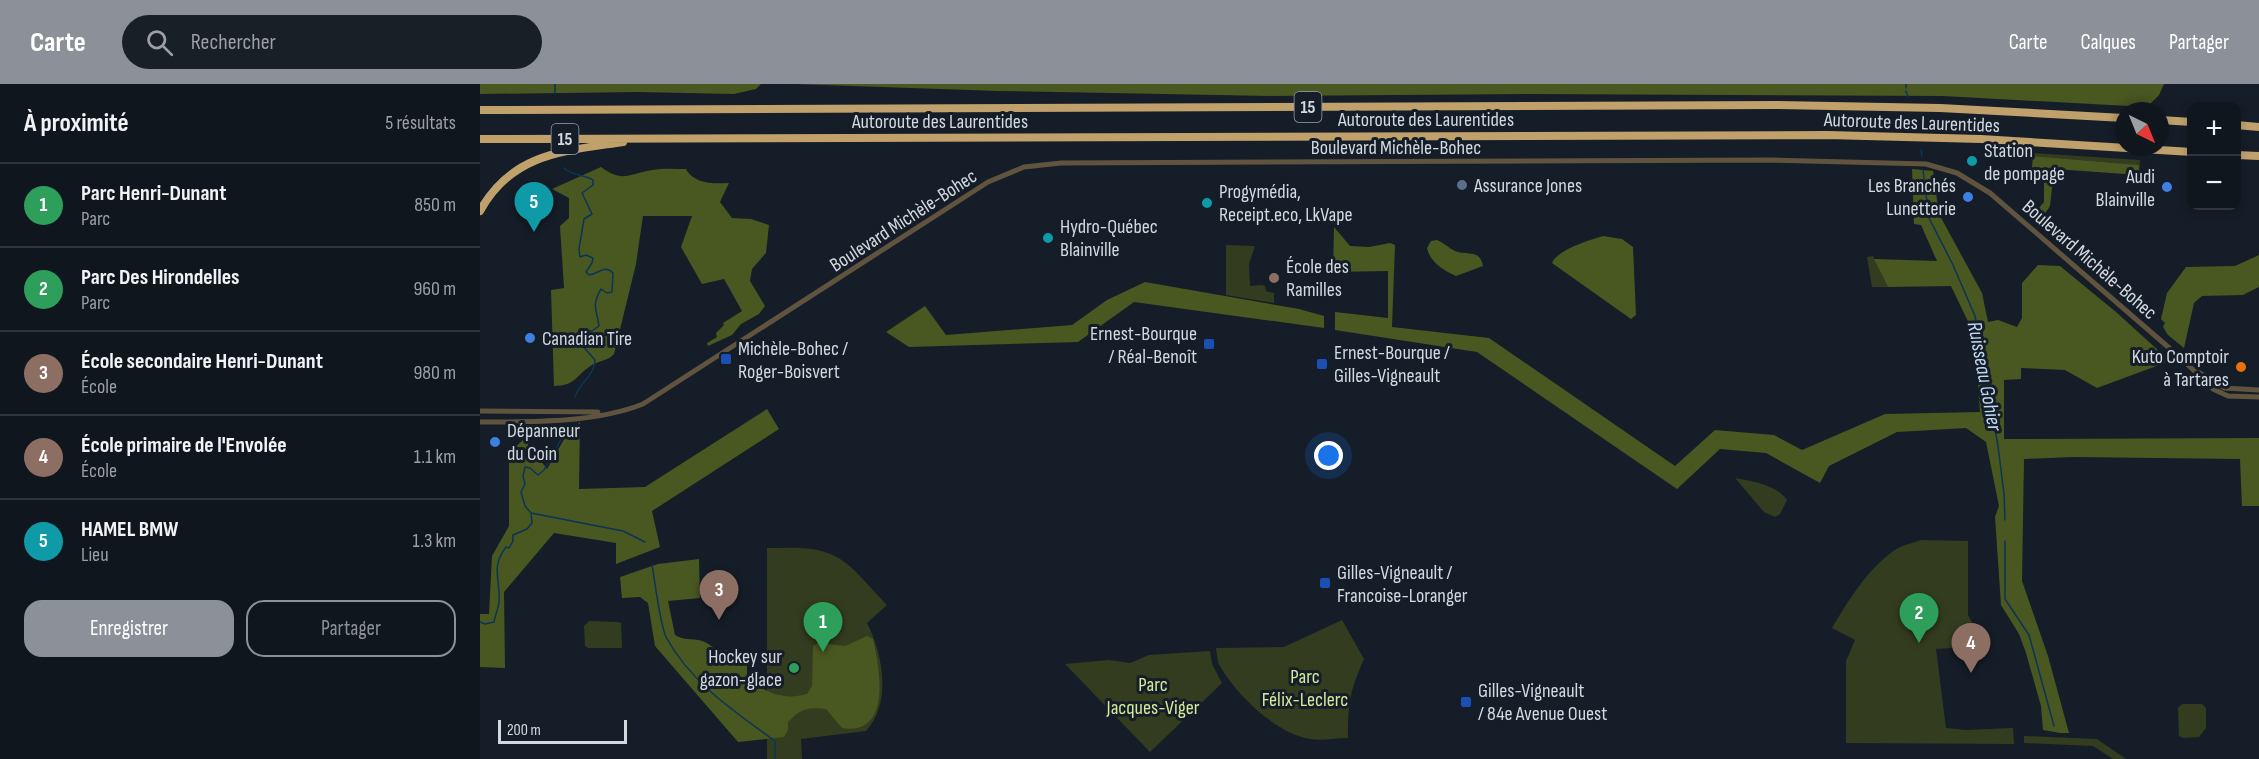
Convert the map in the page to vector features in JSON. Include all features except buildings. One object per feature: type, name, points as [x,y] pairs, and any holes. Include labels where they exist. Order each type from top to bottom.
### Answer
[{"type":"highway","name":"Autoroute des Laurentides","points":[[480,110],[1788,105],[1940,108],[2115,118]]},
{"type":"highway","points":[[2169,121],[2187,122]]},
{"type":"highway","points":[[2241,125],[2259,127]]},
{"type":"highway","name":"Autoroute des Laurentides","points":[[480,139],[1817,135],[1981,139],[2187,152]]},
{"type":"highway","points":[[480,211],[506,178],[542,157],[564,150],[649,138]]},
{"type":"highway","points":[[2241,154],[2259,156]]},
{"type":"street","name":"Boulevard Michèle-Bohec","points":[[480,422],[580,418],[630,409],[651,400],[992,180],[1024,167],[1054,163],[1792,160],[1931,165],[1957,173],[1986,189],[2218,392],[2231,396],[2259,397]]},
{"type":"street","name":"Boulevard Michèle-Bohec","points":[[2182,359],[2221,387],[2235,390],[2259,390]]},
{"type":"street","name":"Boulevard Michèle-Bohec","points":[[480,411],[611,413]]},
{"type":"street","points":[[511,411],[512,422]]},
{"type":"green space","points":[[480,84],[761,84],[756,89],[734,94],[638,92],[480,94]]},
{"type":"green space","points":[[795,84],[2164,84],[2159,95],[2152,102],[2115,102],[2115,105],[1943,96],[1531,94],[1270,96],[998,91]]},
{"type":"green space","points":[[2033,153],[2140,160],[2139,175],[2138,165],[2033,156]]},
{"type":"green space","points":[[2033,156],[2139,165],[2139,175],[2054,169],[2050,206],[2040,221],[2033,215],[2044,202],[2044,180],[2031,179]]},
{"type":"green space","points":[[601,167],[620,176],[656,169],[686,169],[699,180],[729,183],[720,202],[732,218],[751,219],[769,225],[766,253],[752,269],[750,281],[765,306],[759,314],[741,324],[732,335],[708,346],[707,343],[717,337],[716,333],[724,325],[723,323],[742,311],[724,279],[702,284],[681,247],[692,216],[643,216],[636,264],[614,354],[587,368],[572,382],[554,386],[551,290],[564,288],[560,226],[569,218],[569,198],[552,189]]},
{"type":"green space","points":[[1912,169],[1933,171],[1939,214],[1982,293],[1988,322],[1998,320],[2017,327],[2022,318],[2022,283],[2038,265],[2060,266],[2170,361],[2097,388],[2065,370],[2021,368],[2021,379],[2004,380],[2004,439],[2259,438],[2259,506],[2242,506],[2240,459],[2073,457],[2024,459],[2022,581],[2048,656],[2069,733],[2043,730],[2041,706],[2026,653],[2019,634],[2001,605],[1995,517],[1999,506],[1986,442],[1966,428],[1897,432],[1829,466],[1820,483],[1766,453],[1720,449],[1677,489],[1477,352],[1335,330],[1335,312],[1388,318],[1388,271],[1333,272],[1334,227],[1350,246],[1369,247],[1390,243],[1395,245],[1392,327],[1489,338],[1675,466],[1715,430],[1774,435],[1802,450],[1885,414],[1980,412],[1974,334],[1951,286],[1888,287],[1874,259],[1937,261],[1921,225],[1914,224]]},
{"type":"green space","points":[[1603,236],[1622,239],[1633,247],[1636,315],[1631,319],[1552,263],[1555,258],[1567,250]]},
{"type":"green space","points":[[1437,240],[1455,251],[1476,255],[1483,266],[1456,276],[1446,271],[1434,261],[1427,248],[1431,241]]},
{"type":"green space","points":[[1226,245],[1255,246],[1249,264],[1250,286],[1265,286],[1266,291],[1274,293],[1274,303],[1226,295]]},
{"type":"green space","points":[[2259,255],[2259,287],[2243,295],[2202,296],[2194,303],[2184,348],[2168,335],[2163,327],[2165,323],[2161,319],[2167,293],[2186,267],[2235,266]]},
{"type":"green space","points":[[1873,256],[1888,287],[1872,287],[1867,257]]},
{"type":"green space","points":[[1145,282],[1299,309],[1324,316],[1324,328],[1134,302],[1078,342],[909,347],[886,332],[925,306],[946,335],[1072,325],[1107,300]]},
{"type":"green space","points":[[767,409],[779,429],[652,511],[660,547],[616,564],[616,543],[554,533],[504,592],[505,668],[480,667],[480,614],[489,614],[492,556],[509,526],[509,453],[524,439],[547,469],[566,436],[580,422],[579,489],[645,487]]},
{"type":"green space","points":[[1735,478],[1764,484],[1783,495],[1787,500],[1780,514],[1775,517],[1764,512]]},
{"type":"green space","points":[[1921,540],[1968,541],[1968,615],[1985,646],[1936,649],[1946,728],[1966,730],[2013,728],[2014,744],[1846,743],[1846,661],[1855,640],[1832,628],[1867,575],[1885,557],[1904,545]]},
{"type":"green space","points":[[767,548],[805,548],[832,555],[851,568],[887,605],[867,623],[881,663],[882,693],[874,720],[866,731],[801,739],[802,759],[767,759]]},
{"type":"green space","points":[[699,559],[700,598],[668,601],[675,635],[680,638],[699,640],[716,650],[747,652],[747,679],[761,688],[782,696],[807,694],[812,686],[813,646],[818,643],[845,646],[867,636],[873,639],[879,683],[876,712],[869,722],[858,728],[842,728],[826,709],[814,708],[797,714],[788,722],[788,730],[784,737],[738,742],[655,646],[648,603],[640,597],[622,598],[620,577],[658,564]]},
{"type":"green space","name":"Parc Félix-Leclerc","points":[[1342,620],[1364,659],[1351,697],[1348,738],[1310,739],[1284,729],[1247,701],[1227,678],[1218,662],[1216,648],[1284,647]]},
{"type":"green space","points":[[589,621],[621,623],[622,648],[588,648],[585,646],[584,626]]},
{"type":"green space","name":"Parc Jacques-Viger","points":[[1210,651],[1212,664],[1222,683],[1150,752],[1065,664],[1109,660],[1130,663],[1149,655]]},
{"type":"green space","points":[[2182,704],[2202,704],[2206,708],[2206,728],[2199,737],[2179,736],[2178,708]]},
{"type":"green space","points":[[2024,736],[2097,739],[2126,759],[2113,759],[2093,746],[2024,743]]},
{"type":"waterway","points":[[555,84],[555,93]]},
{"type":"waterway","name":"Ruisseau Gohier","points":[[1906,91],[1908,97]]},
{"type":"waterway","name":"Ruisseau Gohier","points":[[1914,122],[1915,126]]},
{"type":"waterway","name":"Ruisseau Gohier","points":[[1921,150],[1922,156]]},
{"type":"waterway","points":[[564,168],[593,180],[593,185],[582,193],[592,214],[584,219],[579,249],[580,257],[586,255],[593,258],[586,272],[589,275],[607,269],[613,273],[612,292],[607,293],[601,289],[596,300],[599,326],[592,331],[583,331],[577,336],[595,360],[592,370],[575,397]]},
{"type":"waterway","name":"Ruisseau Gohier","points":[[1923,170],[1929,218],[1975,316],[1998,446],[2005,520]]},
{"type":"waterway","points":[[480,622],[485,624],[494,622],[499,603],[497,568],[501,554],[506,547],[509,548],[513,535],[527,529],[532,523],[531,513],[525,506],[521,492],[525,484],[523,476],[525,467],[538,475],[544,470],[564,434],[569,432]]},
{"type":"waterway","points":[[531,513],[623,531],[645,542]]},
{"type":"waterway","name":"Ruisseau Gohier","points":[[2005,541],[2005,599],[2029,635],[2054,726]]},
{"type":"waterway","points":[[652,565],[664,631],[676,653],[714,695],[775,741],[775,759]]},
{"type":"place","name":"Station de pompage","points":[[1972,161]]},
{"type":"place","name":"Assurance Jones","points":[[1462,185]]},
{"type":"place","name":"Audi Blainville","points":[[2167,187]]},
{"type":"place","name":"Les Branchés Lunetterie","points":[[1968,197]]},
{"type":"place","name":"Progymédia, Receipt.eco, LkVape","points":[[1207,203]]},
{"type":"place","name":"HAMEL BMW","points":[[534,232]]},
{"type":"place","name":"Hydro-Québec Blainville","points":[[1048,238]]},
{"type":"place","name":"École des Ramilles","points":[[1274,278]]},
{"type":"place","name":"Canadian Tire","points":[[530,338]]},
{"type":"place","name":"Ernest-Bourque / Réal-Benoît","points":[[1209,344]]},
{"type":"place","name":"Michèle-Bohec / Roger-Boisvert","points":[[726,359]]},
{"type":"place","name":"Ernest-Bourque / Gilles-Vigneault","points":[[1322,364]]},
{"type":"place","name":"Kuto Comptoir à Tartares","points":[[2241,367]]},
{"type":"place","name":"Dépanneur du Coin","points":[[495,442]]},
{"type":"place","name":"Gilles-Vigneault / Francoise-Loranger","points":[[1325,583]]},
{"type":"place","name":"École secondaire Henri-Dunant","points":[[719,620]]},
{"type":"place","name":"Parc Des Hirondelles","points":[[1919,643]]},
{"type":"place","name":"Parc Henri-Dunant","points":[[823,652]]},
{"type":"place","name":"Hockey sur gazon-glace","points":[[794,668]]},
{"type":"place","name":"École primaire de l'Envolée","points":[[1971,673]]},
{"type":"place","name":"Gilles-Vigneault / 84e Avenue Ouest","points":[[1466,702]]}]
